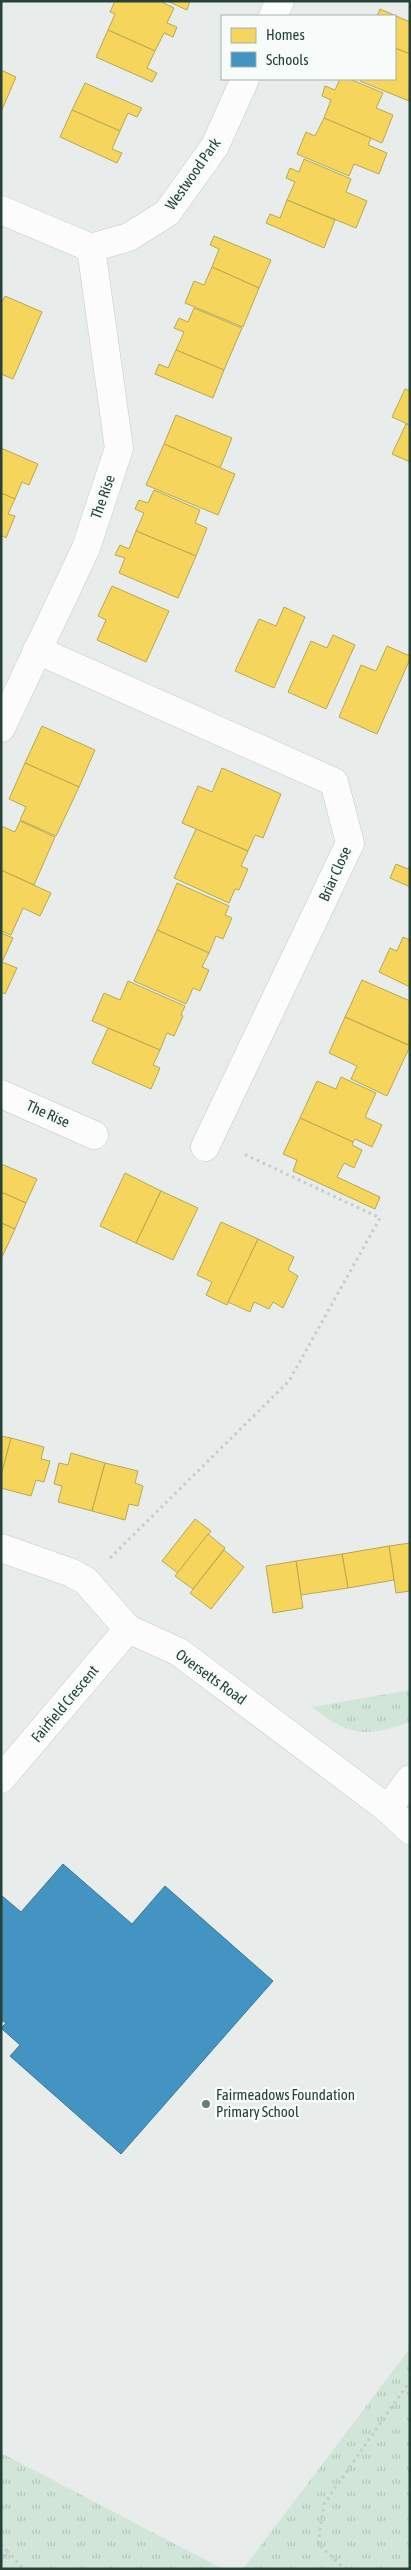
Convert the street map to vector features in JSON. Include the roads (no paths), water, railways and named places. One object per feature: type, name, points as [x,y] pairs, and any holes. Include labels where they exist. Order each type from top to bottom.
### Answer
[{"type":"street","points":[[273,15],[280,1]]},
{"type":"street","name":"Westwood Park","points":[[91,248],[129,237],[168,213],[215,146],[245,80]]},
{"type":"street","points":[[1,210],[91,248]]},
{"type":"street","name":"The Rise","points":[[1,728],[86,548],[119,448],[91,248]]},
{"type":"street","name":"Briar Close","points":[[38,650],[334,782],[350,844],[208,1140]]},
{"type":"street","name":"The Rise","points":[[1,1094],[94,1134]]},
{"type":"street","name":"Oversetts Road","points":[[1,1548],[72,1573],[86,1581],[128,1628],[178,1652],[388,1809],[410,1830]]},
{"type":"street","name":"Fairfield Crescent","points":[[1,1779],[128,1628]]},
{"type":"street","points":[[388,1809],[410,1779]]},
{"type":"place","name":"Fairmeadows Foundation Primary School","points":[[206,2104]]}]
